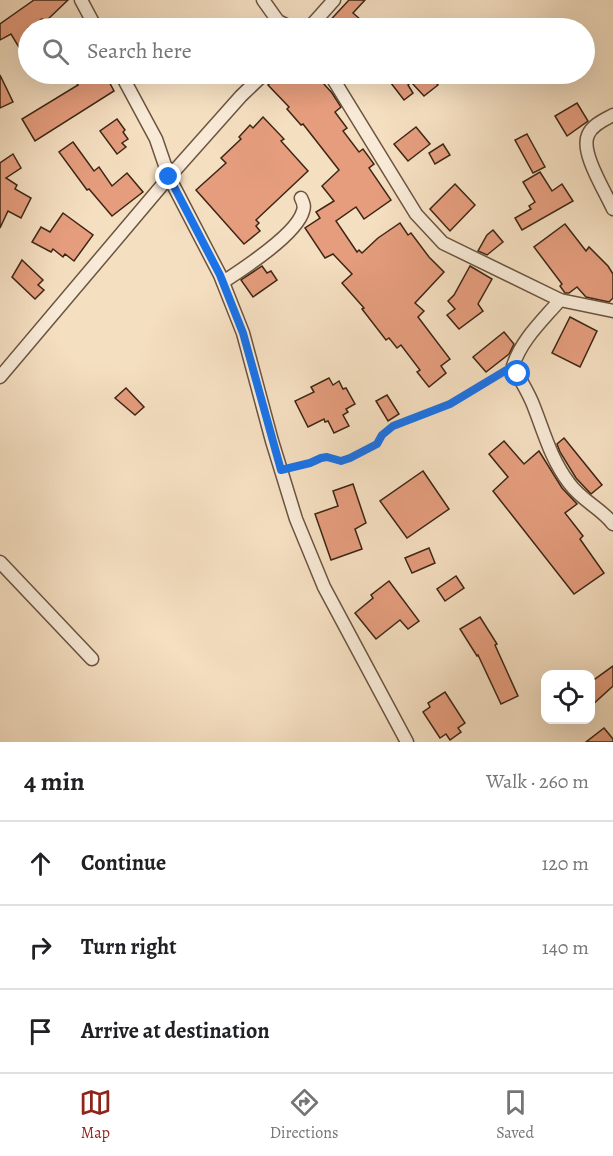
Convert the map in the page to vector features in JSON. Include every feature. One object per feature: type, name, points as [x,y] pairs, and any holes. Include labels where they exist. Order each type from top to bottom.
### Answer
[{"type":"street","points":[[81,0],[91,18]]},
{"type":"street","points":[[263,0],[276,18]]},
{"type":"street","points":[[318,18],[334,0]]},
{"type":"street","points":[[126,84],[156,139],[169,177],[204,241],[223,282],[243,333],[297,519],[324,587],[407,742]]},
{"type":"street","points":[[0,377],[169,177],[254,84]]},
{"type":"street","points":[[336,84],[416,214],[443,243],[560,300],[613,311]]},
{"type":"street","points":[[613,114],[588,133],[586,143],[588,156],[613,209]]},
{"type":"street","points":[[223,282],[252,263],[289,231],[303,213],[304,205],[301,198]]},
{"type":"street","points":[[560,300],[526,340],[513,366],[534,407],[548,446],[563,474],[580,497],[606,515],[613,524]]},
{"type":"street","points":[[0,562],[92,659]]},
{"type":"path","points":[[281,470],[321,458],[327,457],[341,461],[350,458],[377,444],[382,435],[393,426],[450,404],[513,366]]},
{"type":"building","points":[[34,0],[68,0],[49,18],[18,18],[18,46],[11,34],[0,40],[0,24]]},
{"type":"building","points":[[349,0],[365,0],[353,13],[359,18],[332,18]]},
{"type":"building","points":[[0,75],[13,102],[0,108]]},
{"type":"building","points":[[110,84],[114,91],[35,141],[22,119],[78,85]]},
{"type":"building","points":[[324,84],[341,107],[335,112],[347,128],[343,131],[359,152],[363,149],[374,164],[369,168],[391,200],[364,219],[356,207],[336,221],[357,252],[359,250],[362,253],[378,238],[400,223],[408,235],[411,233],[444,272],[415,303],[424,311],[418,317],[450,359],[441,366],[446,373],[429,387],[417,372],[420,370],[401,345],[397,348],[389,338],[386,340],[362,309],[364,308],[342,283],[352,274],[333,254],[325,258],[305,228],[320,218],[316,212],[334,201],[322,186],[339,170],[303,124],[301,125],[287,109],[289,107],[268,85]]},
{"type":"building","points":[[392,84],[409,84],[413,93],[404,100]]},
{"type":"building","points":[[413,84],[437,84],[438,85],[424,96]]},
{"type":"building","points":[[577,103],[588,121],[567,136],[555,116]]},
{"type":"building","points":[[263,117],[284,139],[281,141],[308,171],[256,220],[259,223],[256,226],[260,231],[244,244],[196,190],[226,163],[221,158],[241,139],[239,137],[250,125],[253,128]]},
{"type":"building","points":[[117,119],[128,139],[122,143],[126,147],[117,154],[100,131]]},
{"type":"building","points":[[416,127],[430,144],[408,161],[394,144]]},
{"type":"building","points":[[527,134],[545,167],[533,173],[515,140]]},
{"type":"building","points":[[73,142],[94,171],[99,167],[112,186],[127,173],[143,192],[112,216],[89,189],[87,190],[59,152]]},
{"type":"building","points":[[443,144],[450,155],[435,164],[429,153]]},
{"type":"building","points":[[13,154],[21,168],[6,178],[17,185],[15,189],[31,198],[21,218],[8,211],[0,228],[0,163]]},
{"type":"building","points":[[540,172],[552,191],[562,184],[573,201],[522,230],[515,218],[531,209],[529,206],[535,202],[523,182]]},
{"type":"building","points":[[455,184],[475,205],[450,231],[430,209]]},
{"type":"building","points":[[63,213],[93,235],[74,261],[65,254],[63,257],[53,249],[51,252],[32,242],[41,227],[50,232]]},
{"type":"building","points":[[565,224],[586,251],[589,247],[613,274],[613,298],[609,302],[586,297],[577,287],[565,293],[560,286],[562,284],[534,247]]},
{"type":"building","points":[[493,230],[503,242],[487,255],[478,251],[487,235]]},
{"type":"building","points":[[22,260],[43,280],[38,285],[44,290],[35,299],[12,277]]},
{"type":"building","points":[[262,266],[267,273],[271,271],[277,280],[253,297],[241,280]]},
{"type":"building","points":[[470,266],[492,279],[478,304],[483,311],[459,329],[447,315],[455,309],[448,301],[454,295]]},
{"type":"building","points":[[570,317],[597,331],[580,367],[552,353]]},
{"type":"building","points":[[504,332],[514,344],[509,354],[486,372],[473,357]]},
{"type":"building","points":[[329,378],[333,385],[339,381],[343,389],[346,388],[355,404],[346,409],[348,412],[343,415],[349,426],[334,433],[328,421],[325,422],[324,419],[308,427],[295,401],[314,392],[311,387]]},
{"type":"building","points":[[126,388],[144,407],[135,415],[115,398]]},
{"type":"building","points":[[387,395],[399,414],[388,421],[376,401]]},
{"type":"building","points":[[564,438],[602,485],[591,494],[576,478],[560,452],[557,444]]},
{"type":"building","points":[[504,441],[524,464],[539,451],[562,488],[577,504],[565,513],[583,536],[580,539],[604,573],[574,594],[493,491],[508,477],[489,454]]},
{"type":"building","points":[[423,471],[449,509],[407,538],[380,501]]},
{"type":"building","points":[[353,484],[366,523],[355,529],[362,549],[331,560],[315,514],[338,506],[333,491]]},
{"type":"building","points":[[429,548],[435,563],[412,573],[405,558]]},
{"type":"building","points":[[456,576],[464,588],[445,601],[437,589]]},
{"type":"building","points":[[389,581],[419,621],[408,629],[400,620],[376,639],[355,613],[373,598],[371,595]]},
{"type":"building","points":[[480,617],[497,644],[495,645],[518,696],[501,704],[478,655],[460,629]]},
{"type":"building","points":[[613,666],[613,686],[595,702],[595,679]]},
{"type":"building","points":[[445,692],[465,723],[458,728],[461,732],[450,740],[446,734],[440,738],[423,712],[430,707],[428,703]]},
{"type":"building","points":[[604,728],[613,742],[586,742]]},
{"type":"route","points":[[169,177],[204,241],[243,333],[281,470],[327,457],[344,460],[377,444],[382,435],[393,426],[450,404],[513,366],[518,374]]}]
